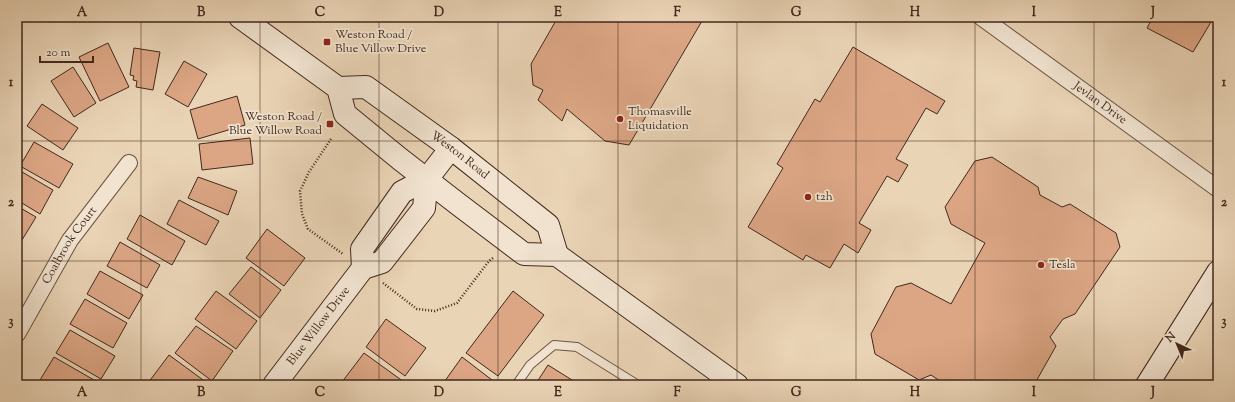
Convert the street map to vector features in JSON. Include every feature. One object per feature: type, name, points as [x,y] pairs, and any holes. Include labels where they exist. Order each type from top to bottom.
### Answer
[{"type":"main road","points":[[240,17],[338,88],[344,114],[524,254],[557,256],[737,385]]},
{"type":"main road","name":"Weston Road","points":[[338,88],[366,87],[451,148],[548,225],[557,256]]},
{"type":"main road","name":"Blue Willow Drive","points":[[274,385],[363,268],[362,249],[402,192],[427,179],[451,148]]},
{"type":"main road","points":[[1147,385],[1218,272]]},
{"type":"street","name":"Jevlan Drive","points":[[981,17],[1218,189]]},
{"type":"street","name":"Coalbrook Court","points":[[17,334],[70,240],[129,163]]},
{"type":"lane","points":[[516,385],[530,365],[554,345],[577,347],[638,385]]},
{"type":"building","points":[[558,17],[703,17],[629,145],[605,141],[567,109],[562,121],[538,100],[543,90],[533,85],[531,64]]},
{"type":"building","points":[[1153,17],[1214,17],[1193,52],[1147,28]]},
{"type":"building","points":[[108,43],[129,87],[100,101],[79,57]]},
{"type":"building","points":[[853,47],[945,101],[937,114],[926,108],[896,159],[908,165],[898,182],[887,176],[859,223],[871,230],[858,253],[844,244],[830,268],[806,255],[803,260],[748,227],[783,168],[777,164],[815,99],[820,102]]},
{"type":"building","points":[[134,48],[160,52],[153,90],[136,87],[137,81],[133,80],[134,76],[130,75]]},
{"type":"building","points":[[184,61],[207,74],[188,107],[165,94]]},
{"type":"building","points":[[73,67],[96,103],[74,117],[51,81]]},
{"type":"building","points":[[237,96],[245,125],[198,139],[190,110]]},
{"type":"building","points":[[42,104],[78,128],[63,150],[27,126]]},
{"type":"building","points":[[250,138],[253,164],[202,170],[199,144]]},
{"type":"building","points":[[34,142],[73,164],[59,188],[20,166]]},
{"type":"building","name":"Tesla","points":[[992,157],[1038,187],[1040,195],[1062,207],[1070,204],[1116,233],[1120,247],[1075,314],[1063,319],[1050,337],[1056,346],[1034,385],[946,385],[931,375],[919,380],[875,354],[871,334],[896,287],[911,283],[951,304],[985,243],[951,224],[945,207],[975,161]]},
{"type":"building","points":[[17,169],[53,190],[40,214],[17,200]]},
{"type":"building","points":[[198,177],[237,191],[228,215],[188,198]]},
{"type":"building","points":[[179,200],[219,221],[206,245],[167,224]]},
{"type":"building","points":[[17,206],[36,217],[22,240],[17,237]]},
{"type":"building","points":[[140,215],[185,241],[172,265],[127,239]]},
{"type":"building","points":[[267,229],[305,258],[284,286],[246,258]]},
{"type":"building","points":[[120,242],[160,265],[147,288],[107,266]]},
{"type":"building","points":[[251,267],[281,290],[260,318],[229,294]]},
{"type":"building","points":[[100,271],[143,295],[129,319],[87,294]]},
{"type":"building","points":[[216,291],[257,321],[236,349],[195,319]]},
{"type":"building","points":[[513,291],[544,315],[498,376],[466,353]]},
{"type":"building","points":[[85,299],[127,323],[113,348],[70,324]]},
{"type":"building","points":[[386,319],[426,348],[405,376],[366,347]]},
{"type":"building","points":[[196,326],[233,351],[212,381],[175,353]]},
{"type":"building","points":[[70,330],[115,356],[101,379],[56,353]]},
{"type":"building","points":[[364,353],[404,382],[403,385],[347,385],[342,382]]},
{"type":"building","points":[[169,355],[210,385],[150,385],[148,383]]},
{"type":"building","points":[[54,357],[101,384],[48,385],[40,380]]},
{"type":"building","points":[[462,357],[492,380],[488,385],[442,385]]},
{"type":"building","points":[[548,365],[580,385],[535,385]]},
{"type":"place","name":"Weston Road / Blue Villow Drive","points":[[327,42]]},
{"type":"place","name":"Thomasville Liquidation","points":[[620,119]]},
{"type":"place","name":"Weston Road / Blue Willow Road","points":[[330,124]]},
{"type":"place","name":"t2h","points":[[808,197]]},
{"type":"place","name":"Tesla","points":[[1041,265]]}]
